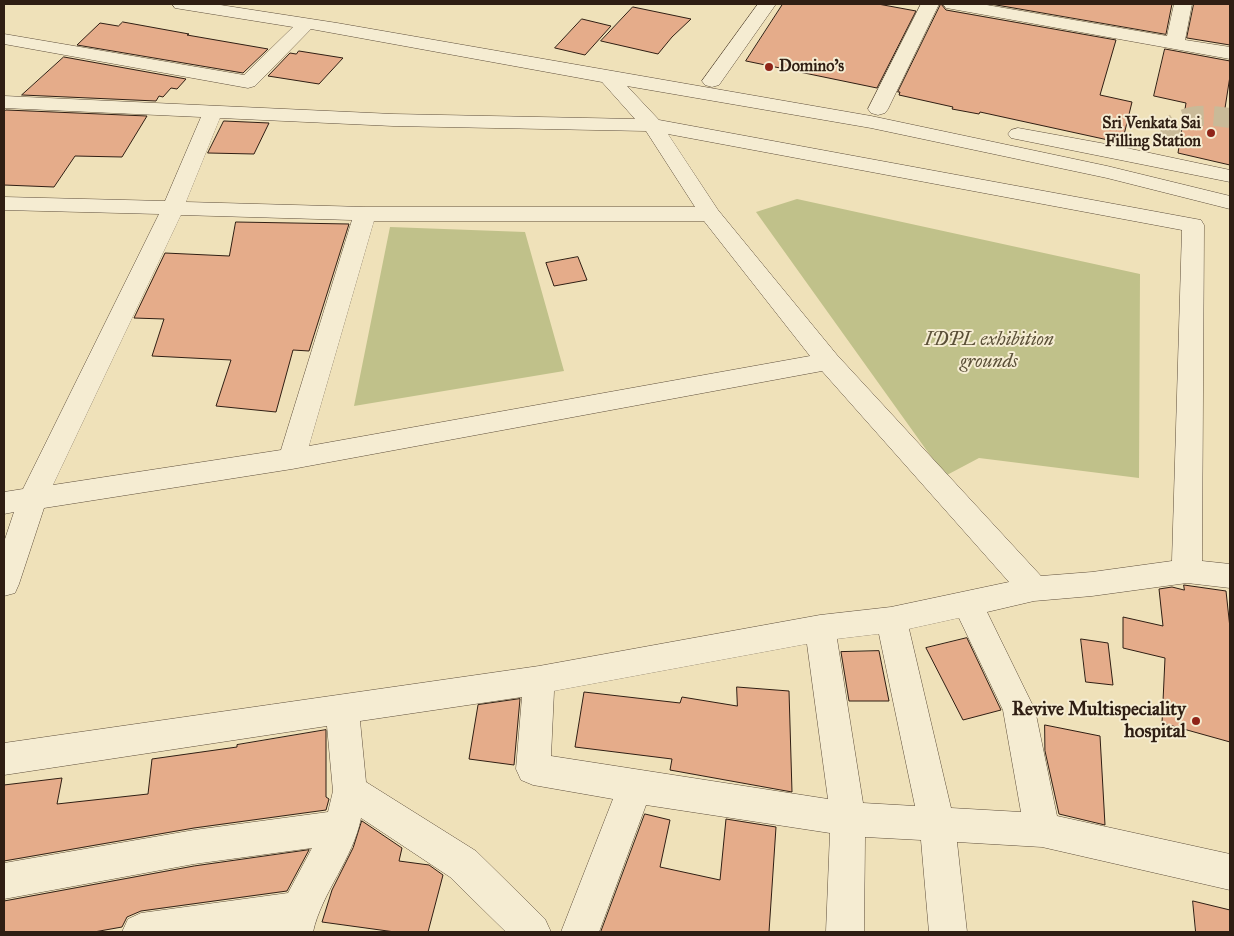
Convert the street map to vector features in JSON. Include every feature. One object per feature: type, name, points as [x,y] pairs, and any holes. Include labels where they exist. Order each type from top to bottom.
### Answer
[{"type":"street","points":[[181,4],[337,28],[871,122],[1107,172],[1230,202]]},
{"type":"street","points":[[275,4],[878,109],[1230,176]]},
{"type":"street","points":[[712,81],[767,4]]},
{"type":"street","points":[[878,109],[930,4]]},
{"type":"street","points":[[952,4],[1230,52]]},
{"type":"street","points":[[1175,43],[1183,4]]},
{"type":"street","points":[[4,39],[248,82],[306,24]]},
{"type":"street","points":[[608,77],[652,125],[710,214],[828,361],[1034,589]]},
{"type":"street","points":[[4,102],[392,120],[652,125],[1193,224],[1187,571]]},
{"type":"street","points":[[4,584],[33,498],[173,208],[213,111]]},
{"type":"street","points":[[1169,141],[1169,163]]},
{"type":"street","points":[[4,203],[365,214],[710,214]]},
{"type":"street","points":[[292,459],[365,214]]},
{"type":"street","points":[[4,503],[292,459],[828,361]]},
{"type":"street","points":[[4,759],[539,680],[820,628],[891,620],[1034,589],[1092,584],[1187,571],[1230,576]]},
{"type":"street","points":[[967,602],[1019,710],[1042,830]]},
{"type":"street","points":[[891,620],[937,825],[948,932]]},
{"type":"street","points":[[820,628],[848,819],[844,932]]},
{"type":"street","points":[[539,680],[533,770],[848,819],[1042,830],[1230,872]]},
{"type":"street","points":[[141,932],[296,921],[342,827],[350,791],[342,710]]},
{"type":"street","points":[[580,932],[635,787]]},
{"type":"street","points":[[350,791],[463,864],[532,932]]},
{"type":"street","points":[[4,882],[194,847],[342,827]]},
{"type":"green space","name":"IDPL exhibition grounds","points":[[797,199],[1140,274],[1139,478],[979,458],[945,476],[756,212]]},
{"type":"green space","points":[[390,227],[525,232],[564,371],[354,406]]},
{"type":"building","points":[[783,4],[878,4],[916,11],[877,88],[746,61]]},
{"type":"building","points":[[941,4],[946,10],[1116,40],[1100,95],[1132,102],[1122,143],[980,112],[979,114],[952,109],[953,107],[899,95],[900,92],[898,92]]},
{"type":"building","points":[[991,4],[1172,4],[1166,34]]},
{"type":"building","points":[[1194,4],[1230,4],[1230,45],[1187,38]]},
{"type":"building","points":[[633,7],[691,19],[658,54],[601,41]]},
{"type":"building","points":[[582,19],[611,26],[585,55],[555,48]]},
{"type":"building","points":[[123,22],[268,49],[243,73],[77,45],[100,23],[118,26]]},
{"type":"building","points":[[1165,49],[1230,61],[1230,76],[1223,121],[1230,123],[1230,165],[1178,153],[1186,103],[1154,96]]},
{"type":"building","points":[[299,51],[343,58],[319,84],[268,76],[290,53],[296,54]]},
{"type":"building","points":[[64,57],[186,79],[177,89],[171,88],[163,97],[159,96],[156,101],[22,95]]},
{"type":"building","points":[[6,110],[147,116],[122,157],[75,156],[54,187],[4,185],[4,112]]},
{"type":"building","points":[[224,121],[269,123],[254,154],[208,153]]},
{"type":"building","points":[[236,222],[349,224],[309,351],[293,350],[276,412],[216,406],[231,360],[152,356],[164,319],[134,318],[165,253],[229,256]]},
{"type":"building","points":[[578,257],[587,280],[554,286],[546,263]]},
{"type":"building","points":[[1184,585],[1226,591],[1230,628],[1230,742],[1162,723],[1165,658],[1123,648],[1123,617],[1163,626],[1159,589],[1172,587],[1184,590]]},
{"type":"building","points":[[967,638],[1001,710],[963,720],[926,648]]},
{"type":"building","points":[[1081,639],[1108,643],[1113,685],[1086,682]]},
{"type":"building","points":[[879,651],[889,701],[849,701],[841,652]]},
{"type":"building","points":[[737,687],[789,691],[792,792],[670,770],[672,759],[575,747],[584,692],[680,703],[682,697],[737,706]]},
{"type":"building","points":[[520,699],[514,765],[469,759],[478,705]]},
{"type":"building","points":[[1045,725],[1100,736],[1105,825],[1059,814],[1045,751]]},
{"type":"building","points":[[326,730],[326,797],[329,799],[326,810],[194,828],[4,861],[4,785],[62,778],[57,804],[148,794],[152,759],[237,747],[237,745]]},
{"type":"building","points":[[645,814],[670,820],[660,867],[720,880],[726,819],[776,827],[769,932],[601,932]]},
{"type":"building","points":[[362,821],[402,848],[399,861],[429,865],[443,875],[428,932],[395,932],[322,922],[332,890],[353,848]]},
{"type":"building","points":[[309,850],[287,891],[141,911],[127,917],[122,927],[94,932],[4,932],[4,901],[194,866]]},
{"type":"building","points":[[1193,901],[1230,910],[1230,932],[1196,932]]},
{"type":"tunnel","points":[[1169,141],[1171,126],[1185,119],[1199,116],[1230,118]]},
{"type":"place","name":"Domino's","points":[[769,67]]},
{"type":"place","name":"Sri Venkata Sai Filling Station","points":[[1211,133]]},
{"type":"place","name":"Revive Multispeciality hospital","points":[[1196,721]]}]
